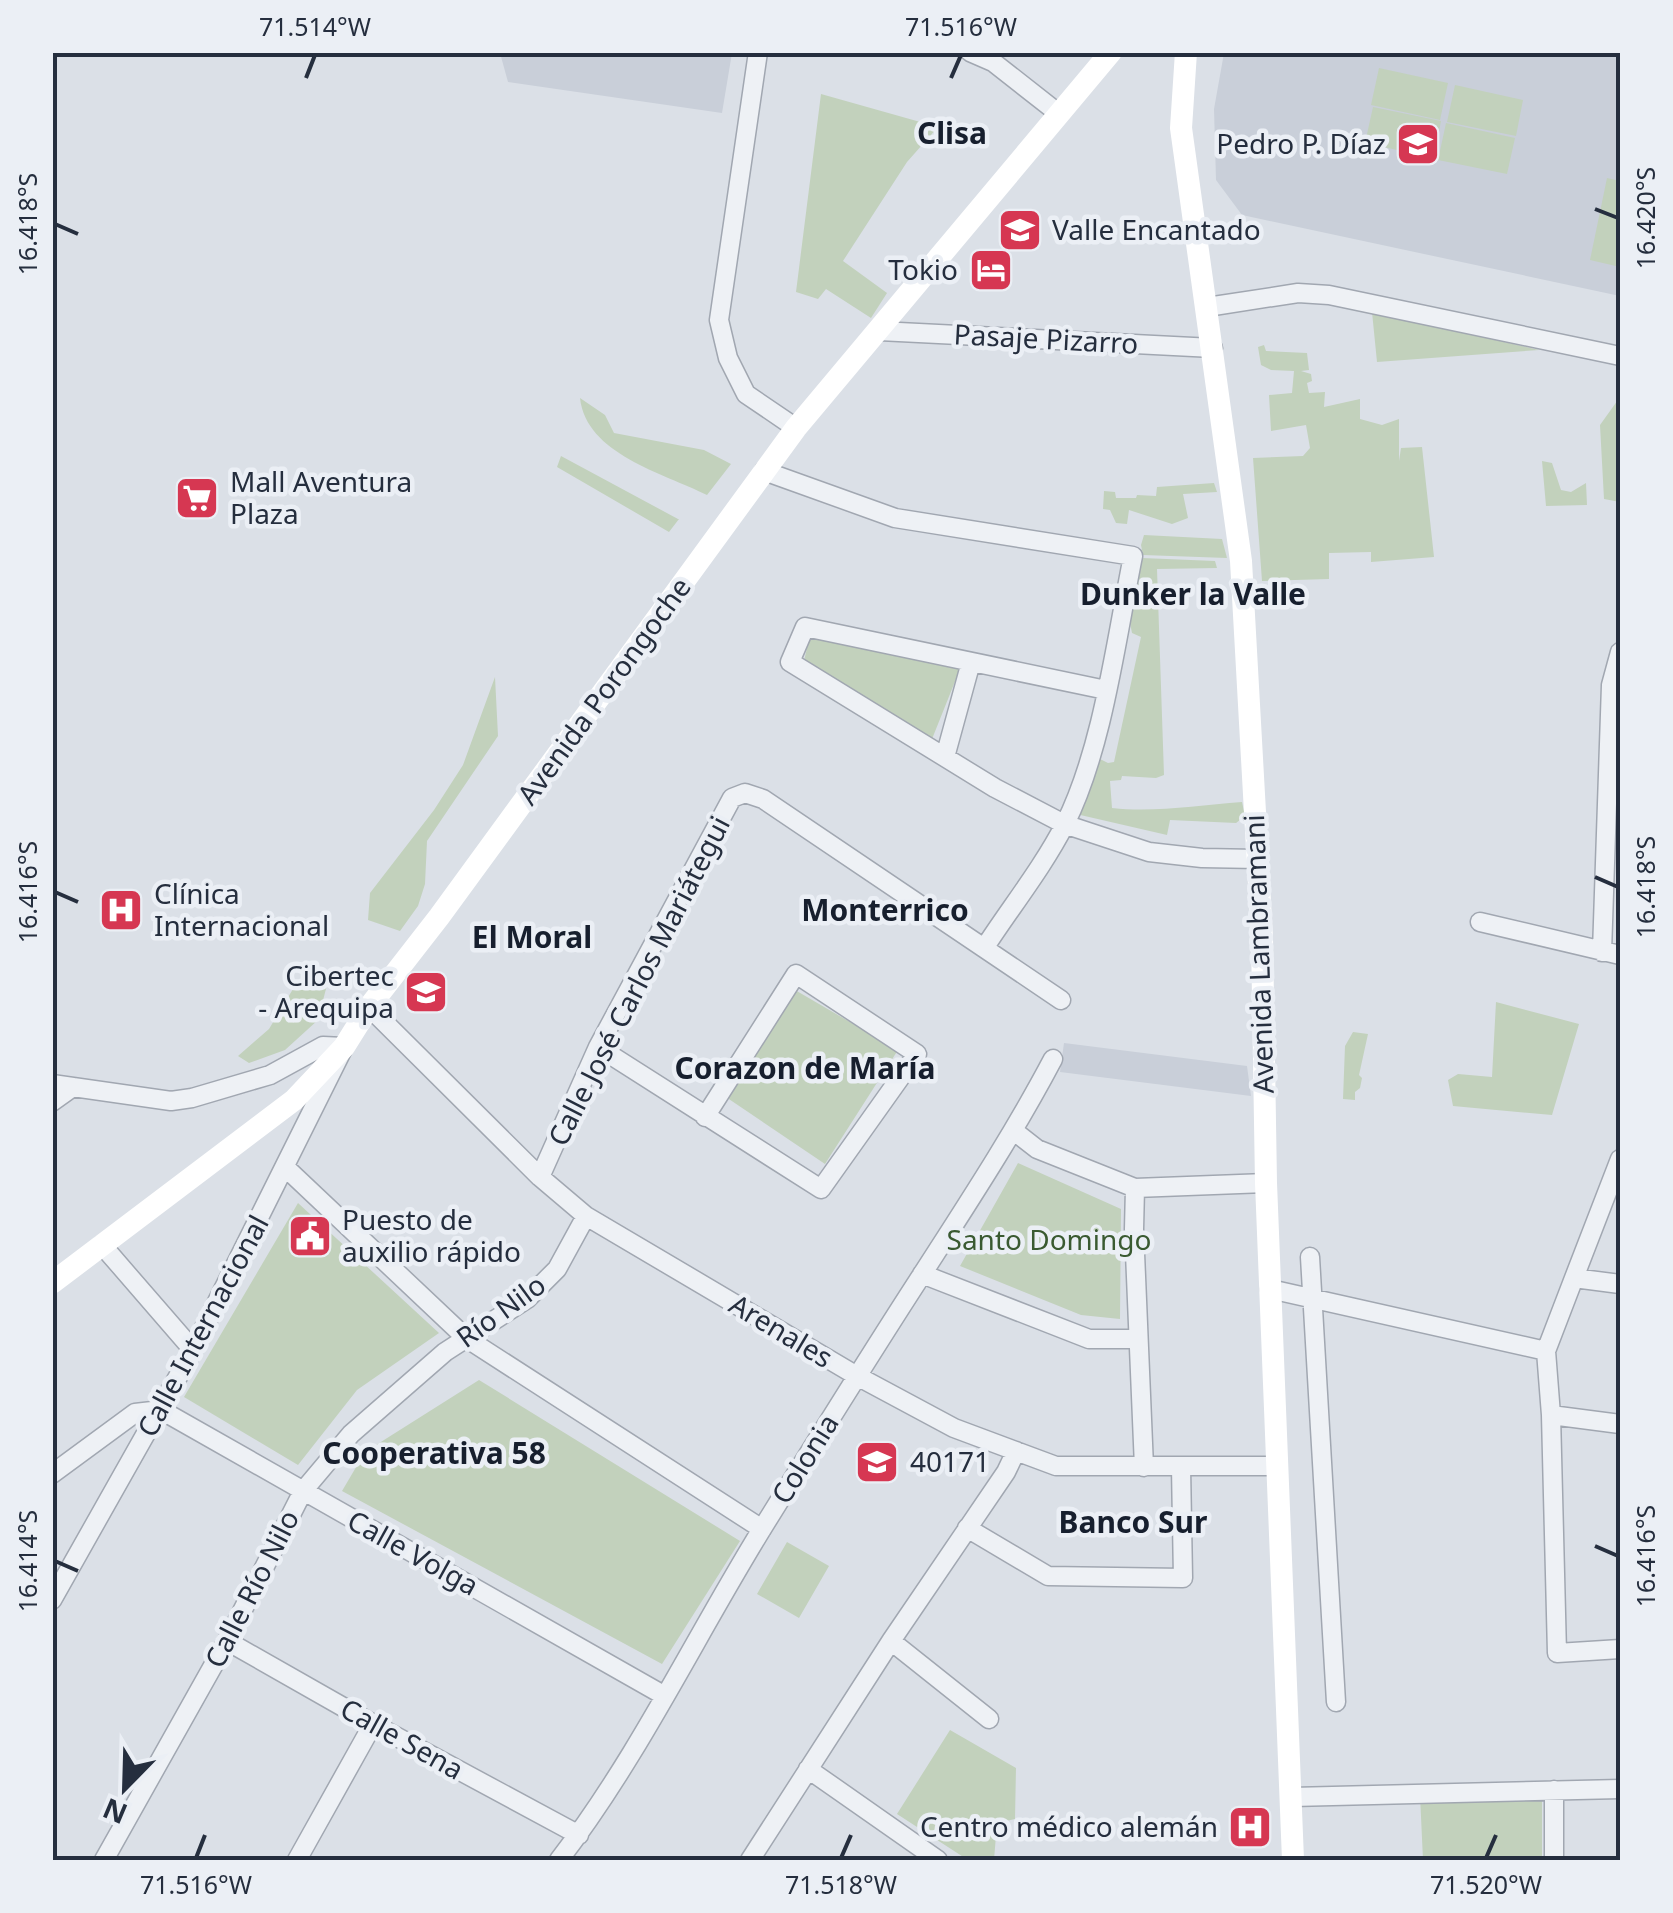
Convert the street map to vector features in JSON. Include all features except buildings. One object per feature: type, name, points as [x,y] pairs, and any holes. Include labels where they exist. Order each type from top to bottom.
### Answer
[{"type":"main road","name":"Avenida Porongoche","points":[[52,1282],[294,1100],[344,1047],[369,1007],[796,428],[1111,52]]},
{"type":"main road","name":"Avenida Lambramani","points":[[1186,52],[1181,128],[1242,561],[1265,1036],[1266,1183],[1293,1860]]},
{"type":"street","points":[[758,52],[719,320],[728,358],[746,394],[796,428]]},
{"type":"street","points":[[970,52],[993,62],[1058,113]]},
{"type":"street","points":[[1207,307],[1298,293],[1328,295],[1620,356]]},
{"type":"street","name":"Pasaje Pizarro","points":[[879,331],[1213,348]]},
{"type":"street","points":[[764,470],[894,518],[1134,556],[1086,767],[1064,824],[985,947],[1060,1000]]},
{"type":"street","points":[[1106,690],[805,627],[790,662],[945,758],[1064,824],[1149,852],[1258,859]]},
{"type":"street","points":[[1480,922],[1611,954],[1611,685],[1620,652]]},
{"type":"street","points":[[945,758],[971,662]]},
{"type":"street","name":"Calle José Carlos Mariátegui","points":[[540,1176],[598,1048],[732,798],[745,793],[762,799],[985,947]]},
{"type":"street","points":[[598,1048],[705,1116],[821,1189],[917,1054],[796,974],[705,1116]]},
{"type":"street","name":"Arenales","points":[[369,1007],[540,1176],[586,1216],[857,1376],[954,1428],[1056,1466],[1276,1466]]},
{"type":"street","points":[[52,1084],[151,1099],[192,1098],[270,1076],[317,1048],[344,1047]]},
{"type":"street","name":"Calle Internacional","points":[[52,1600],[161,1410],[344,1047]]},
{"type":"street","name":"Colonia","points":[[559,1860],[579,1835],[762,1529],[1014,1131],[1053,1059]]},
{"type":"street","points":[[52,1102],[73,1087]]},
{"type":"street","points":[[1014,1131],[1038,1149],[1135,1188],[1266,1183]]},
{"type":"street","points":[[1620,1159],[1546,1351],[1557,1653],[1620,1649]]},
{"type":"street","points":[[286,1168],[466,1338],[762,1529]]},
{"type":"street","points":[[1135,1188],[1144,1467]]},
{"type":"street","name":"Río Nilo","points":[[445,1352],[527,1299],[557,1269],[586,1216]]},
{"type":"street","points":[[102,1245],[192,1350]]},
{"type":"street","points":[[1310,1257],[1336,1702]]},
{"type":"street","points":[[922,1274],[1089,1339],[1138,1339]]},
{"type":"street","points":[[1574,1278],[1620,1284]]},
{"type":"street","points":[[1270,1289],[1546,1351]]},
{"type":"street","name":"Calle Río Nilo","points":[[104,1860],[227,1640],[303,1492],[351,1434],[445,1352]]},
{"type":"street","points":[[52,1474],[135,1414],[161,1410]]},
{"type":"street","name":"Calle Volga","points":[[161,1410],[665,1696]]},
{"type":"street","points":[[1551,1414],[1620,1424]]},
{"type":"street","points":[[750,1860],[1016,1451]]},
{"type":"street","points":[[967,1528],[1048,1576],[1183,1578],[1181,1467]]},
{"type":"street","name":"Calle Sena","points":[[227,1640],[579,1835]]},
{"type":"street","points":[[890,1641],[989,1719]]},
{"type":"street","points":[[297,1860],[373,1724]]},
{"type":"street","points":[[808,1769],[938,1860]]},
{"type":"street","points":[[1292,1797],[1620,1788]]},
{"type":"street","points":[[1554,1790],[1554,1860]]},
{"type":"shaded area","points":[[500,52],[732,53],[722,113],[508,82]]},
{"type":"shaded area","name":"Pedro P. Díaz","points":[[1224,53],[1620,53],[1620,296],[1242,215],[1216,180],[1214,109]]},
{"type":"shaded area","points":[[1064,1043],[1247,1066],[1251,1096],[1060,1072]]},
{"type":"green space","points":[[1379,68],[1448,83],[1440,120],[1371,105]]},
{"type":"green space","points":[[1455,85],[1523,100],[1516,136],[1447,122]]},
{"type":"green space","points":[[821,94],[938,127],[907,162],[843,261],[887,293],[871,318],[826,289],[818,299],[796,292]]},
{"type":"green space","points":[[1373,107],[1441,121],[1434,158],[1365,143]]},
{"type":"green space","points":[[1446,123],[1515,138],[1507,174],[1438,160]]},
{"type":"green space","points":[[1607,178],[1620,181],[1620,267],[1590,260]]},
{"type":"green space","points":[[1372,312],[1539,350],[1377,362]]},
{"type":"green space","points":[[1264,345],[1266,351],[1307,353],[1309,370],[1301,371],[1311,374],[1312,381],[1307,383],[1309,393],[1325,392],[1324,407],[1360,399],[1360,419],[1382,425],[1399,419],[1399,461],[1401,448],[1422,447],[1434,557],[1371,562],[1371,552],[1329,553],[1329,579],[1262,581],[1253,458],[1303,456],[1310,448],[1306,425],[1271,431],[1269,395],[1292,393],[1294,371],[1271,370],[1261,365],[1258,347]]},
{"type":"green space","points":[[1620,397],[1620,502],[1604,499],[1600,425]]},
{"type":"green space","points":[[580,398],[605,415],[614,433],[704,450],[731,464],[707,495],[611,448],[585,417]]},
{"type":"green space","points":[[561,456],[679,519],[669,532],[557,467]]},
{"type":"green space","points":[[1542,461],[1552,463],[1561,490],[1571,492],[1586,483],[1587,505],[1546,506]]},
{"type":"green space","points":[[1214,483],[1217,492],[1183,494],[1188,518],[1172,524],[1129,510],[1127,524],[1116,523],[1110,510],[1103,509],[1104,491],[1115,492],[1116,498],[1136,498],[1156,496],[1157,487]]},
{"type":"green space","points":[[1144,535],[1222,539],[1227,558],[1143,555]]},
{"type":"green space","points":[[1142,558],[1215,561],[1217,568],[1157,569],[1164,775],[1122,776],[1121,780],[1110,781],[1112,808],[1160,809],[1242,802],[1245,816],[1236,823],[1170,820],[1167,835],[1076,814],[1100,759],[1114,762],[1141,637],[1132,633],[1130,623]]},
{"type":"green space","points":[[811,631],[962,664],[932,739],[803,665]]},
{"type":"green space","points":[[495,677],[498,736],[427,841],[425,884],[418,906],[400,931],[368,920],[370,893],[463,765]]},
{"type":"green space","points":[[328,981],[318,1020],[285,1050],[249,1063],[238,1056],[269,1029],[296,984]]},
{"type":"green space","points":[[783,983],[898,1050],[825,1164],[714,1089]]},
{"type":"green space","points":[[1496,1002],[1579,1024],[1552,1115],[1453,1106],[1448,1080],[1458,1074],[1492,1077]]},
{"type":"green space","points":[[1353,1032],[1368,1034],[1355,1100],[1343,1099],[1345,1046]]},
{"type":"green space","name":"Santo Domingo","points":[[1018,1163],[1121,1209],[1120,1319],[1081,1315],[960,1266]]},
{"type":"green space","points":[[298,1203],[439,1333],[357,1390],[298,1465],[184,1397]]},
{"type":"green space","points":[[479,1380],[740,1541],[662,1664],[342,1491],[365,1452]]},
{"type":"green space","points":[[787,1542],[829,1566],[799,1618],[757,1594]]},
{"type":"green space","points":[[950,1730],[1016,1768],[1015,1819],[997,1823],[994,1860],[968,1860],[897,1814]]},
{"type":"green space","points":[[1542,1793],[1542,1860],[1423,1860],[1420,1795]]},
{"type":"place","name":"Pedro P. Díaz","points":[[1418,144]]},
{"type":"place","name":"Valle Encantado","points":[[1020,230]]},
{"type":"place","name":"Tokio","points":[[991,270]]},
{"type":"place","name":"Mall Aventura Plaza","points":[[197,498]]},
{"type":"place","name":"Clínica Internacional","points":[[121,910]]},
{"type":"place","name":"Cibertec - Arequipa","points":[[426,992]]},
{"type":"place","name":"Puesto de auxilio rápido","points":[[310,1236]]},
{"type":"place","name":"40171","points":[[877,1462]]},
{"type":"place","name":"Centro médico alemán","points":[[1250,1827]]},
{"type":"district","name":"Clisa","points":[[952,134]]},
{"type":"district","name":"Dunker la Valle","points":[[1193,595]]},
{"type":"district","name":"Monterrico","points":[[885,911]]},
{"type":"district","name":"El Moral","points":[[532,938]]},
{"type":"district","name":"Corazon de María","points":[[805,1069]]},
{"type":"district","name":"Cooperativa 58","points":[[434,1454]]},
{"type":"district","name":"Banco Sur","points":[[1133,1523]]}]
